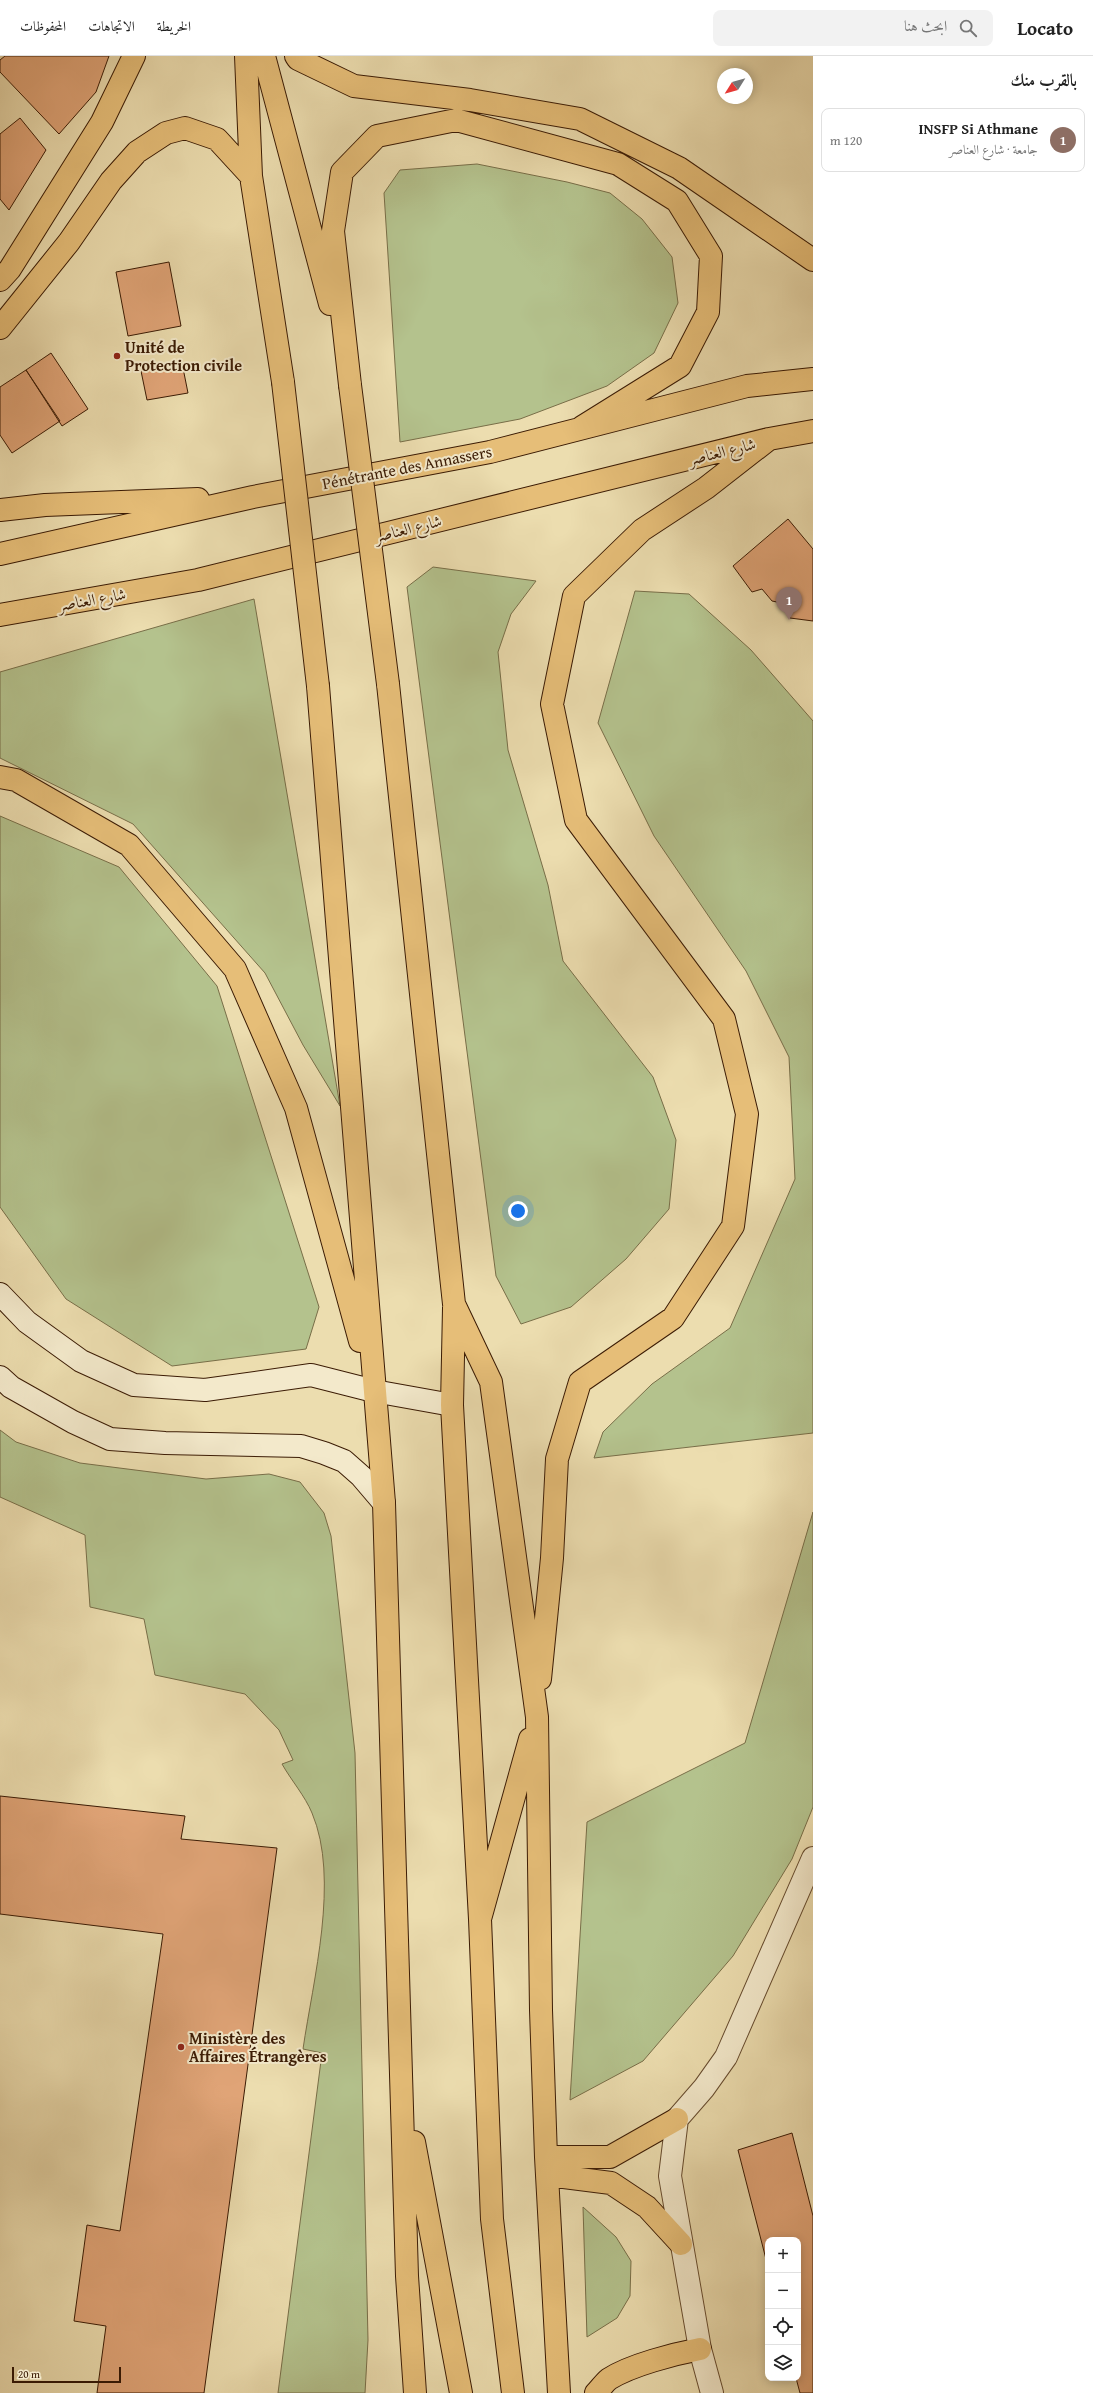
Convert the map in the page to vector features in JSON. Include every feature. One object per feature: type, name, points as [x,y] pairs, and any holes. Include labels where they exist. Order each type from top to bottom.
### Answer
[{"type":"highway","points":[[0,280],[10,269],[102,122],[134,56]]},
{"type":"highway","points":[[246,56],[250,176],[282,382],[318,686],[384,1503],[407,2276],[415,2393]]},
{"type":"highway","points":[[264,56],[350,385]]},
{"type":"highway","points":[[296,56],[298,59],[354,86],[470,100],[580,119],[679,168],[813,260]]},
{"type":"highway","points":[[514,2393],[492,2219],[480,1919],[452,1405],[454,1304],[388,684],[350,385],[333,231],[342,172],[377,136],[456,120],[618,164],[677,200],[711,256],[708,312],[680,366],[582,427]]},
{"type":"highway","points":[[0,328],[69,242],[111,181],[137,152],[166,133],[186,128],[217,139],[250,176]]},
{"type":"highway","name":"Pénétrante des Annassers","points":[[0,554],[254,497],[490,452],[582,427],[747,386],[813,379]]},
{"type":"highway","name":"شارع العناصر","points":[[0,615],[198,580],[769,439],[813,431]]},
{"type":"highway","points":[[559,2393],[547,2166],[541,2010],[537,1717],[552,1558],[557,1459],[580,1382],[673,1318],[733,1226],[747,1114],[724,1019],[576,820],[552,704],[574,596],[642,530],[706,488],[769,439]]},
{"type":"highway","points":[[0,510],[45,505],[254,497]]},
{"type":"highway","points":[[0,776],[16,780],[129,845],[235,969],[296,1108],[374,1391]]},
{"type":"highway","points":[[454,1304],[491,1382],[537,1717],[480,1919]]},
{"type":"highway","points":[[401,2074],[461,2393]]},
{"type":"highway","points":[[547,2166],[610,2157],[677,2119]]},
{"type":"highway","points":[[547,2166],[611,2182],[647,2207],[681,2244]]},
{"type":"highway","points":[[596,2393],[608,2380],[636,2368],[667,2356],[700,2349]]},
{"type":"street","points":[[0,1294],[27,1322],[81,1361],[134,1385],[205,1390],[311,1375],[374,1391],[452,1405]]},
{"type":"street","points":[[0,1377],[11,1387],[59,1414],[110,1439],[165,1443],[301,1446],[324,1453],[344,1461],[361,1476],[384,1503]]},
{"type":"street","points":[[712,2393],[700,2349],[670,2176],[677,2119],[704,2088],[726,2056],[813,1858]]},
{"type":"green space","points":[[477,164],[567,182],[610,193],[642,219],[672,257],[678,303],[654,353],[607,386],[520,419],[400,442],[384,193],[400,170]]},
{"type":"green space","points":[[433,567],[536,581],[511,614],[498,652],[508,750],[548,885],[563,961],[653,1077],[676,1140],[669,1209],[626,1259],[571,1307],[521,1324],[496,1276],[407,587]]},
{"type":"green space","points":[[635,591],[689,594],[751,650],[813,721],[813,1433],[594,1458],[603,1432],[652,1384],[730,1328],[795,1179],[789,1057],[746,971],[654,836],[598,723]]},
{"type":"green space","points":[[254,599],[340,1106],[303,1045],[265,973],[133,824],[0,758],[0,672]]},
{"type":"green space","points":[[0,816],[119,867],[217,986],[319,1307],[306,1349],[172,1366],[66,1299],[0,1207]]},
{"type":"green space","points":[[0,1430],[16,1442],[80,1463],[206,1479],[269,1474],[300,1482],[324,1513],[331,1536],[355,1753],[368,2340],[365,2393],[278,2393],[322,2053],[303,2049],[322,1930],[324,1868],[320,1839],[312,1813],[306,1800],[282,1764],[293,1760],[279,1730],[245,1694],[155,1675],[144,1619],[90,1607],[85,1535],[0,1497]]},
{"type":"green space","points":[[813,1512],[813,1807],[792,1859],[733,1956],[643,2061],[570,2100],[587,1822],[745,1743]]},
{"type":"green space","points":[[583,2207],[616,2237],[631,2261],[630,2296],[617,2318],[587,2337]]},
{"type":"building","points":[[5,56],[109,56],[96,92],[59,134],[0,72],[0,60]]},
{"type":"building","points":[[20,118],[46,150],[9,210],[0,199],[0,134]]},
{"type":"building","points":[[169,262],[181,326],[128,336],[116,272]]},
{"type":"building","points":[[51,353],[88,409],[62,426],[26,370]]},
{"type":"building","points":[[182,363],[188,393],[147,400],[141,371]]},
{"type":"building","points":[[26,370],[60,421],[12,453],[0,435],[0,387]]},
{"type":"building","points":[[788,519],[813,549],[813,621],[790,618],[786,604],[772,601],[762,589],[752,592],[733,566]]},
{"type":"building","points":[[0,1796],[185,1816],[181,1839],[277,1848],[204,2393],[97,2393],[106,2326],[74,2321],[87,2225],[120,2231],[163,1934],[0,1914]]},
{"type":"building","points":[[792,2133],[813,2216],[813,2393],[800,2393],[797,2381],[801,2381],[801,2237],[765,2237],[765,2255],[738,2150]]},
{"type":"place","name":"Unité de Protection civile","points":[[117,356]]},
{"type":"place","name":"INSFP Si Athmane","points":[[789,620]]},
{"type":"place","name":"Ministère des Affaires Étrangères","points":[[181,2047]]}]
